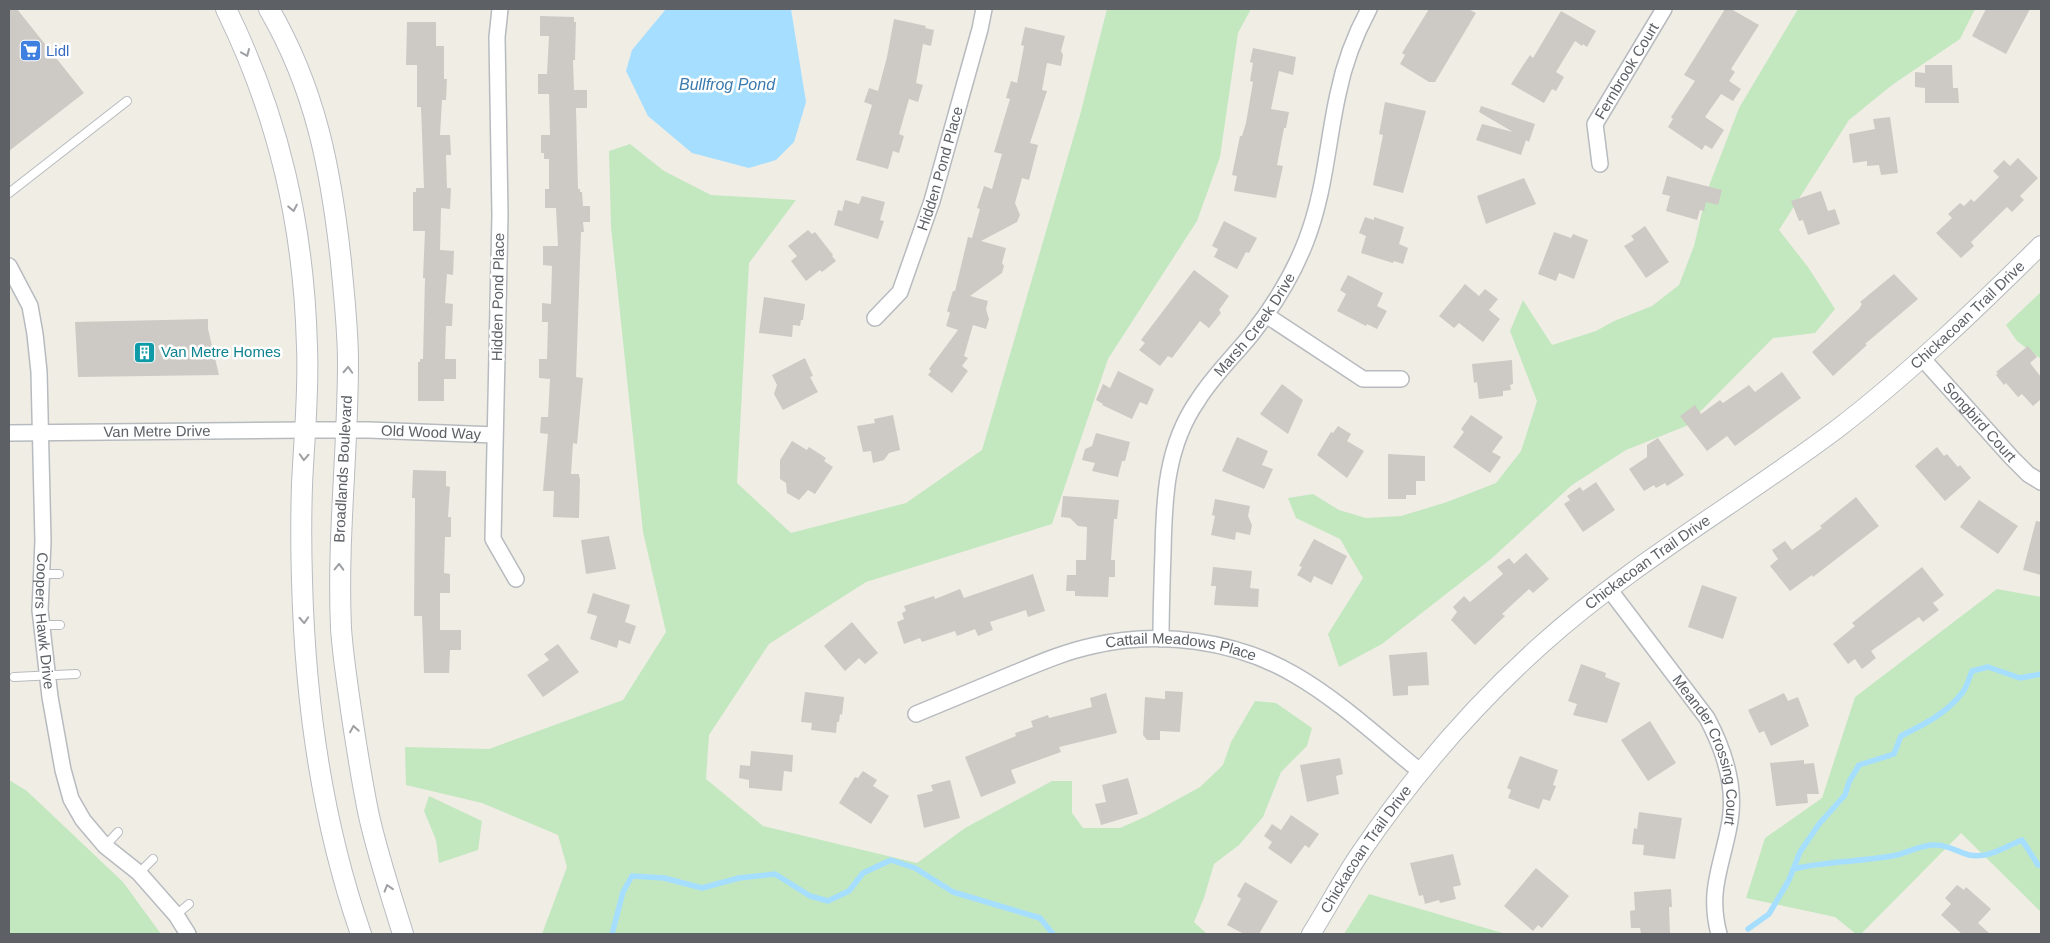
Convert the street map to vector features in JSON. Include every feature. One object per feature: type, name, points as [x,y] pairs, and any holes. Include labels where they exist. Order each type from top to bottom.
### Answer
[{"type":"main road","points":[[226,9],[270,111],[284,163],[305,289],[308,350],[302,486],[305,649],[326,802],[346,887],[361,934]]},
{"type":"main road","name":"Broadlands Boulevard","points":[[269,9],[291,50],[307,89],[320,130],[330,179],[346,315],[348,361],[339,576],[341,630],[346,677],[369,816],[400,934]]},
{"type":"street","name":"Hidden Pond Place","points":[[500,9],[497,37],[500,216],[493,539],[516,579]]},
{"type":"street","name":"Hidden Pond Place","points":[[875,318],[900,292],[932,201],[984,9]]},
{"type":"street","name":"Marsh Creek Drive","points":[[1160,639],[1164,496],[1170,464],[1181,431],[1197,401],[1217,373],[1266,315],[1294,268],[1322,193],[1338,91],[1348,58],[1369,9]]},
{"type":"street","name":"Fernbrook Court","points":[[1600,164],[1595,124],[1664,9]]},
{"type":"street","name":"Chickacoan Trail Drive","points":[[1311,934],[1361,853],[1421,772],[1446,741],[1488,696],[1541,645],[1608,589],[1839,427],[1922,358],[2041,245]]},
{"type":"street","name":"Coopers Hawk Drive","points":[[9,266],[30,306],[35,334],[39,372],[43,541],[40,610],[47,675],[63,770],[71,799],[82,820],[106,846],[139,874],[176,915],[188,934]]},
{"type":"street","points":[[1266,315],[1363,379],[1401,379]]},
{"type":"street","name":"Songbird Court","points":[[1922,358],[2012,458],[2028,474],[2041,482]]},
{"type":"street","name":"Van Metre Drive","points":[[9,434],[345,430]]},
{"type":"street","name":"Old Wood Way","points":[[345,430],[495,434]]},
{"type":"street","name":"Meander Crossing Court","points":[[1608,589],[1707,718],[1718,740],[1727,766],[1731,792],[1730,819],[1716,874],[1714,899],[1719,934]]},
{"type":"street","name":"Cattail Meadows Place","points":[[916,714],[1058,655],[1093,645],[1129,640],[1160,639],[1190,641],[1225,647],[1259,658],[1293,674],[1325,694],[1421,772]]},
{"type":"lane","points":[[9,193],[127,101]]},
{"type":"lane","points":[[41,574],[59,574]]},
{"type":"lane","points":[[41,625],[60,625]]},
{"type":"lane","points":[[14,678],[76,674]]},
{"type":"lane","points":[[106,846],[118,832]]},
{"type":"lane","points":[[139,874],[153,859]]},
{"type":"lane","points":[[176,915],[189,904]]},
{"type":"green space","points":[[1107,9],[1251,9],[1238,33],[1220,157],[1197,221],[1108,359],[1052,524],[866,582],[769,644],[709,735],[706,779],[763,826],[917,863],[965,828],[1052,781],[1072,781],[1072,813],[1083,828],[1120,828],[1147,816],[1200,787],[1223,765],[1231,742],[1255,701],[1276,703],[1312,728],[1307,746],[1281,772],[1263,817],[1239,845],[1214,864],[1204,898],[1194,922],[1207,934],[542,934],[567,867],[558,835],[482,803],[406,785],[405,747],[489,749],[623,700],[666,632],[643,532],[611,227],[609,151],[630,144],[664,171],[711,195],[796,200],[749,263],[737,483],[791,533],[906,503],[982,450],[1080,115]]},
{"type":"green space","points":[[1798,9],[1975,9],[1960,39],[1892,85],[1849,120],[1779,230],[1808,267],[1835,309],[1815,333],[1773,338],[1686,426],[1626,450],[1572,485],[1491,559],[1382,644],[1339,667],[1328,634],[1363,578],[1340,539],[1296,518],[1288,498],[1313,494],[1339,510],[1366,518],[1401,516],[1447,502],[1496,483],[1521,451],[1537,401],[1510,331],[1523,300],[1552,345],[1596,331],[1614,321],[1652,306],[1679,285],[1694,246],[1707,191],[1739,108]]},
{"type":"green space","points":[[2041,292],[2041,359],[2017,341],[2006,325]]},
{"type":"green space","points":[[1997,589],[2041,597],[2041,912],[1961,833],[1861,934],[1856,934],[1835,917],[1746,898],[1765,838],[1822,798],[1855,697]]},
{"type":"green space","points":[[9,780],[27,791],[123,882],[161,934],[9,934]]},
{"type":"green space","points":[[429,796],[482,821],[478,850],[439,863],[436,840],[424,811]]},
{"type":"green space","points":[[1369,894],[1506,934],[1344,934]]},
{"type":"water","name":"Bullfrog Pond","points":[[666,9],[791,9],[806,102],[794,142],[776,160],[749,168],[692,153],[648,116],[626,71],[632,50]]},
{"type":"building","name":"Lidl","points":[[9,9],[17,9],[84,93],[9,151]]},
{"type":"building","points":[[1429,9],[1468,9],[1476,13],[1435,82],[1429,82],[1400,64],[1405,55],[1402,53]]},
{"type":"building","points":[[1725,9],[1731,9],[1759,25],[1731,69],[1735,72],[1729,81],[1741,89],[1733,101],[1721,94],[1705,117],[1724,130],[1712,149],[1705,145],[1702,150],[1668,127],[1673,119],[1671,117],[1695,81],[1684,75]]},
{"type":"building","points":[[1986,9],[2030,9],[2006,54],[1972,36]]},
{"type":"building","points":[[1561,11],[1596,31],[1587,47],[1575,41],[1556,72],[1564,77],[1556,91],[1552,89],[1544,103],[1511,84],[1530,55],[1533,58]]},
{"type":"building","points":[[540,16],[574,17],[574,22],[576,22],[575,60],[573,60],[574,90],[587,90],[587,108],[576,108],[578,189],[582,192],[583,206],[590,206],[590,222],[583,222],[584,232],[581,232],[576,377],[583,378],[577,444],[573,443],[571,474],[579,474],[580,477],[579,518],[553,517],[554,491],[543,491],[548,434],[540,433],[541,417],[548,417],[550,379],[539,378],[539,359],[547,359],[548,322],[542,322],[542,303],[551,304],[552,266],[543,265],[543,246],[558,246],[556,208],[545,208],[545,189],[549,189],[549,159],[544,159],[544,153],[541,153],[541,135],[550,135],[549,94],[538,94],[538,74],[547,74],[549,36],[540,36]]},
{"type":"building","points":[[894,19],[926,26],[925,28],[934,30],[931,46],[923,44],[916,83],[923,85],[918,102],[909,99],[899,134],[904,136],[899,153],[893,151],[888,169],[856,160],[872,105],[864,102],[869,88],[878,91]]},
{"type":"building","points":[[407,22],[436,22],[436,46],[444,46],[444,79],[447,79],[446,100],[442,100],[440,135],[450,135],[451,155],[446,155],[447,188],[451,188],[450,209],[441,208],[440,250],[454,251],[453,275],[447,274],[445,303],[453,304],[452,326],[446,326],[445,359],[456,359],[456,379],[444,379],[444,401],[418,401],[418,362],[420,362],[420,359],[423,359],[425,231],[413,231],[413,192],[416,192],[416,188],[424,188],[421,107],[417,107],[417,65],[406,65]]},
{"type":"building","points":[[1025,27],[1065,36],[1061,51],[1063,55],[1061,66],[1047,63],[1042,90],[1047,91],[1030,143],[1038,145],[1029,180],[1022,178],[1015,203],[1020,215],[1017,222],[981,241],[1006,248],[1002,263],[1004,266],[1002,273],[970,296],[988,301],[986,309],[989,319],[986,329],[973,325],[964,356],[968,358],[962,366],[968,371],[952,393],[928,375],[931,371],[929,369],[958,330],[946,326],[950,313],[947,311],[953,291],[955,291],[968,237],[972,238],[980,209],[977,208],[984,186],[992,189],[1002,154],[994,152],[1010,99],[1006,98],[1011,81],[1017,83],[1024,46],[1021,45]]},
{"type":"building","points":[[1253,48],[1296,57],[1293,75],[1279,71],[1271,109],[1289,112],[1277,165],[1283,166],[1276,198],[1234,191],[1237,176],[1232,175],[1240,136],[1242,136],[1246,123],[1253,82],[1250,81],[1253,63],[1250,62]]},
{"type":"building","points":[[1925,65],[1952,65],[1953,88],[1958,88],[1959,103],[1925,103],[1925,88],[1915,87],[1915,72],[1925,73]]},
{"type":"building","points":[[1385,102],[1426,111],[1403,193],[1373,185],[1383,135],[1379,134]]},
{"type":"building","points":[[1481,106],[1535,124],[1529,142],[1526,140],[1521,155],[1476,140],[1482,124],[1513,132],[1479,112]]},
{"type":"building","points":[[1890,117],[1898,173],[1881,175],[1879,165],[1867,166],[1867,161],[1853,163],[1849,134],[1875,129],[1873,119]]},
{"type":"building","points":[[2018,158],[2038,178],[2020,196],[2024,200],[2012,212],[2007,207],[1971,242],[1974,246],[1961,258],[1936,233],[1952,218],[1948,214],[1960,203],[1964,206],[1971,199],[1974,202],[1999,177],[1993,171],[2004,160],[2010,166]]},
{"type":"building","points":[[1667,176],[1722,190],[1718,205],[1706,202],[1704,211],[1700,210],[1697,220],[1666,211],[1670,196],[1662,194]]},
{"type":"building","points":[[1524,178],[1536,204],[1486,224],[1477,196]]},
{"type":"building","points":[[1821,191],[1828,211],[1835,209],[1840,224],[1808,235],[1803,220],[1799,221],[1791,201]]},
{"type":"building","points":[[862,196],[885,202],[880,220],[884,221],[878,239],[834,225],[838,210],[842,211],[845,200],[859,204]]},
{"type":"building","points":[[1365,217],[1374,220],[1374,217],[1404,227],[1399,244],[1408,248],[1403,264],[1394,261],[1393,263],[1361,253],[1366,236],[1359,233]]},
{"type":"building","points":[[1224,221],[1257,238],[1249,253],[1246,252],[1237,269],[1214,257],[1218,249],[1212,246]]},
{"type":"building","points":[[1645,226],[1669,262],[1646,278],[1624,246],[1634,240],[1631,236]]},
{"type":"building","points":[[808,230],[812,234],[815,232],[836,261],[806,281],[791,261],[797,256],[788,246]]},
{"type":"building","points":[[1554,232],[1571,238],[1573,234],[1588,240],[1574,279],[1559,273],[1556,281],[1538,274]]},
{"type":"building","points":[[1194,270],[1229,296],[1219,310],[1221,313],[1209,328],[1200,321],[1172,358],[1168,356],[1160,366],[1139,350],[1145,343],[1141,340]]},
{"type":"building","points":[[1894,274],[1918,299],[1865,344],[1867,345],[1833,376],[1812,352],[1859,309],[1862,304],[1860,302]]},
{"type":"building","points":[[1348,275],[1383,293],[1377,306],[1387,311],[1377,329],[1367,324],[1366,326],[1337,311],[1346,294],[1340,290]]},
{"type":"building","points":[[1465,284],[1479,296],[1485,289],[1498,299],[1489,310],[1500,319],[1483,342],[1459,323],[1454,328],[1439,316]]},
{"type":"building","points":[[764,297],[805,304],[803,320],[801,320],[800,326],[793,325],[792,337],[759,333]]},
{"type":"building","name":"Van Metre Homes","points":[[208,319],[208,329],[219,375],[78,377],[75,322]]},
{"type":"building","points":[[2028,346],[2037,357],[2030,363],[2041,377],[2041,399],[2033,406],[2022,394],[2018,397],[1996,375],[1998,373],[1996,372]]},
{"type":"building","points":[[805,358],[813,376],[810,377],[818,392],[783,410],[774,394],[777,385],[772,375]]},
{"type":"building","points":[[1512,360],[1513,384],[1510,385],[1511,390],[1503,391],[1503,396],[1479,399],[1477,382],[1474,383],[1472,364]]},
{"type":"building","points":[[1118,371],[1154,389],[1147,405],[1140,402],[1132,419],[1102,405],[1096,400],[1103,384],[1110,388]]},
{"type":"building","points":[[1782,372],[1801,398],[1735,446],[1727,436],[1707,451],[1680,416],[1695,405],[1701,414],[1720,400],[1723,403],[1749,385],[1755,392]]},
{"type":"building","points":[[1282,384],[1303,400],[1288,434],[1260,414]]},
{"type":"building","points":[[893,415],[900,450],[889,453],[884,460],[873,463],[871,451],[863,452],[857,426],[875,423],[874,419]]},
{"type":"building","points":[[1471,415],[1503,437],[1492,452],[1501,457],[1490,473],[1453,447],[1464,432],[1461,429]]},
{"type":"building","points":[[1338,426],[1351,434],[1347,441],[1364,451],[1347,478],[1317,455],[1331,432],[1333,433]]},
{"type":"building","points":[[1096,433],[1130,442],[1118,477],[1092,471],[1095,463],[1082,460],[1085,449],[1092,446]]},
{"type":"building","points":[[1237,437],[1268,451],[1262,465],[1273,469],[1264,489],[1222,471]]},
{"type":"building","points":[[1658,438],[1684,475],[1667,486],[1665,483],[1656,488],[1654,485],[1644,491],[1629,469],[1647,457],[1647,445]]},
{"type":"building","points":[[792,441],[807,450],[809,447],[826,458],[824,461],[833,467],[815,494],[808,490],[799,500],[787,493],[786,483],[780,479],[780,460]]},
{"type":"building","points":[[1937,447],[1944,456],[1947,454],[1958,467],[1960,465],[1971,478],[1945,501],[1915,466]]},
{"type":"building","points":[[1388,454],[1425,456],[1425,481],[1416,481],[1416,495],[1406,495],[1406,499],[1388,499]]},
{"type":"building","points":[[413,470],[446,471],[446,486],[450,487],[448,517],[451,517],[451,537],[445,537],[444,573],[450,574],[450,593],[440,593],[440,630],[461,630],[461,650],[450,650],[449,673],[424,673],[422,616],[414,616],[415,498],[412,498]]},
{"type":"building","points":[[1596,482],[1615,510],[1583,532],[1564,504],[1570,500],[1567,496],[1580,487],[1583,491]]},
{"type":"building","points":[[1063,496],[1119,500],[1117,519],[1114,519],[1111,560],[1115,560],[1115,577],[1109,577],[1108,597],[1075,596],[1075,591],[1066,591],[1067,575],[1076,575],[1076,560],[1086,560],[1087,527],[1078,526],[1070,518],[1061,517]]},
{"type":"building","points":[[1856,497],[1879,526],[1813,577],[1812,575],[1790,591],[1770,566],[1778,559],[1772,550],[1785,541],[1792,550],[1822,528],[1820,526]]},
{"type":"building","points":[[1215,499],[1250,506],[1248,516],[1252,525],[1250,535],[1236,532],[1235,540],[1211,535],[1215,516],[1212,515]]},
{"type":"building","points":[[1979,500],[2018,526],[1998,554],[1960,527]]},
{"type":"building","points":[[2036,521],[2041,522],[2041,575],[2023,570]]},
{"type":"building","points":[[609,536],[616,569],[586,574],[581,540]]},
{"type":"building","points":[[1314,539],[1347,556],[1332,585],[1314,576],[1311,583],[1297,575],[1302,567],[1299,566]]},
{"type":"building","points":[[1526,553],[1549,579],[1533,593],[1529,589],[1502,614],[1505,616],[1475,645],[1451,620],[1457,612],[1453,607],[1464,596],[1470,602],[1503,574],[1497,567],[1509,558],[1514,564]]},
{"type":"building","points":[[1213,567],[1252,571],[1250,588],[1259,589],[1258,607],[1214,605],[1216,586],[1211,586]]},
{"type":"building","points":[[1922,567],[1944,595],[1933,603],[1939,610],[1923,622],[1919,617],[1871,651],[1876,658],[1862,669],[1855,659],[1848,664],[1833,644],[1855,626],[1852,623]]},
{"type":"building","points":[[1033,574],[1045,611],[1028,617],[1026,610],[990,622],[993,630],[978,636],[975,629],[957,636],[955,631],[922,642],[920,638],[904,644],[897,622],[904,619],[902,613],[906,611],[904,606],[934,596],[935,599],[960,589],[964,598]]},
{"type":"building","points":[[1702,585],[1737,597],[1723,639],[1688,627]]},
{"type":"building","points":[[593,593],[630,605],[625,622],[636,626],[630,644],[619,640],[617,648],[590,639],[597,616],[587,613]]},
{"type":"building","points":[[852,622],[878,653],[865,664],[859,658],[845,671],[824,646]]},
{"type":"building","points":[[558,644],[579,672],[543,697],[527,675],[549,660],[544,654]]},
{"type":"building","points":[[1427,652],[1429,685],[1408,686],[1408,695],[1393,696],[1389,655]]},
{"type":"building","points":[[1581,664],[1606,673],[1605,677],[1620,683],[1607,723],[1573,715],[1577,704],[1568,701]]},
{"type":"building","points":[[1165,691],[1183,692],[1180,732],[1160,731],[1160,740],[1147,740],[1143,735],[1145,697],[1165,699]]},
{"type":"building","points":[[805,692],[844,697],[842,715],[840,714],[839,722],[837,722],[836,733],[811,730],[812,723],[801,722]]},
{"type":"building","points":[[1106,693],[1117,733],[1059,747],[1061,752],[1011,770],[1016,783],[981,797],[965,757],[1016,736],[1015,733],[1033,727],[1031,721],[1048,715],[1049,718],[1092,707],[1090,698]]},
{"type":"building","points":[[1784,693],[1788,701],[1798,697],[1809,726],[1771,746],[1764,731],[1759,733],[1748,710]]},
{"type":"building","points":[[1650,721],[1676,763],[1648,781],[1621,740]]},
{"type":"building","points":[[751,751],[793,755],[792,772],[784,771],[782,791],[749,788],[749,780],[739,778],[740,765],[750,766]]},
{"type":"building","points":[[1520,756],[1558,770],[1553,785],[1556,786],[1550,801],[1543,799],[1539,809],[1508,798],[1511,790],[1507,788]]},
{"type":"building","points":[[1340,758],[1343,774],[1336,776],[1339,794],[1307,802],[1300,765]]},
{"type":"building","points":[[1804,760],[1804,764],[1814,763],[1819,794],[1807,794],[1808,803],[1776,806],[1770,763]]},
{"type":"building","points":[[863,771],[877,780],[873,786],[889,796],[871,824],[839,803],[855,777],[858,778]]},
{"type":"building","points":[[1128,778],[1138,814],[1101,825],[1095,804],[1106,802],[1102,785]]},
{"type":"building","points":[[950,780],[960,818],[924,828],[917,795],[933,791],[931,785]]},
{"type":"building","points":[[1639,812],[1682,818],[1675,859],[1643,855],[1644,845],[1632,844],[1634,828],[1637,829]]},
{"type":"building","points":[[1291,815],[1319,834],[1309,848],[1305,845],[1291,864],[1268,848],[1272,842],[1264,836],[1272,824],[1281,830]]},
{"type":"building","points":[[1453,854],[1461,885],[1453,887],[1456,899],[1440,903],[1439,900],[1425,904],[1423,895],[1419,896],[1410,863]]},
{"type":"building","points":[[1536,868],[1569,896],[1542,928],[1538,925],[1533,931],[1504,906]]},
{"type":"building","points":[[1245,882],[1278,901],[1259,934],[1244,934],[1227,925],[1241,899],[1237,896]]},
{"type":"building","points":[[1957,885],[1964,890],[1966,887],[1991,909],[1978,923],[1990,934],[1962,934],[1941,915],[1951,904],[1945,898]]},
{"type":"building","points":[[1671,889],[1672,907],[1669,907],[1670,934],[1641,934],[1640,928],[1631,928],[1630,911],[1635,910],[1634,892]]},
{"type":"waterway","points":[[1748,929],[1769,914],[1789,880],[1800,852],[1819,824],[1845,795],[1849,782],[1859,765],[1894,754],[1901,736],[1934,718],[1956,700],[1965,688],[1972,671],[1988,667],[2020,678],[2041,674]]},
{"type":"waterway","points":[[1793,869],[1817,864],[1892,856],[1930,845],[1944,846],[1976,856],[1996,852],[2022,840],[2038,865],[2041,865]]},
{"type":"waterway","points":[[612,934],[623,892],[632,876],[664,878],[702,888],[739,878],[775,874],[810,896],[828,901],[849,891],[863,873],[891,860],[915,868],[953,892],[1040,918],[1053,934]]},
{"type":"place","name":"Lidl","points":[[30,51]]},
{"type":"place","name":"Van Metre Homes","points":[[145,352]]}]
